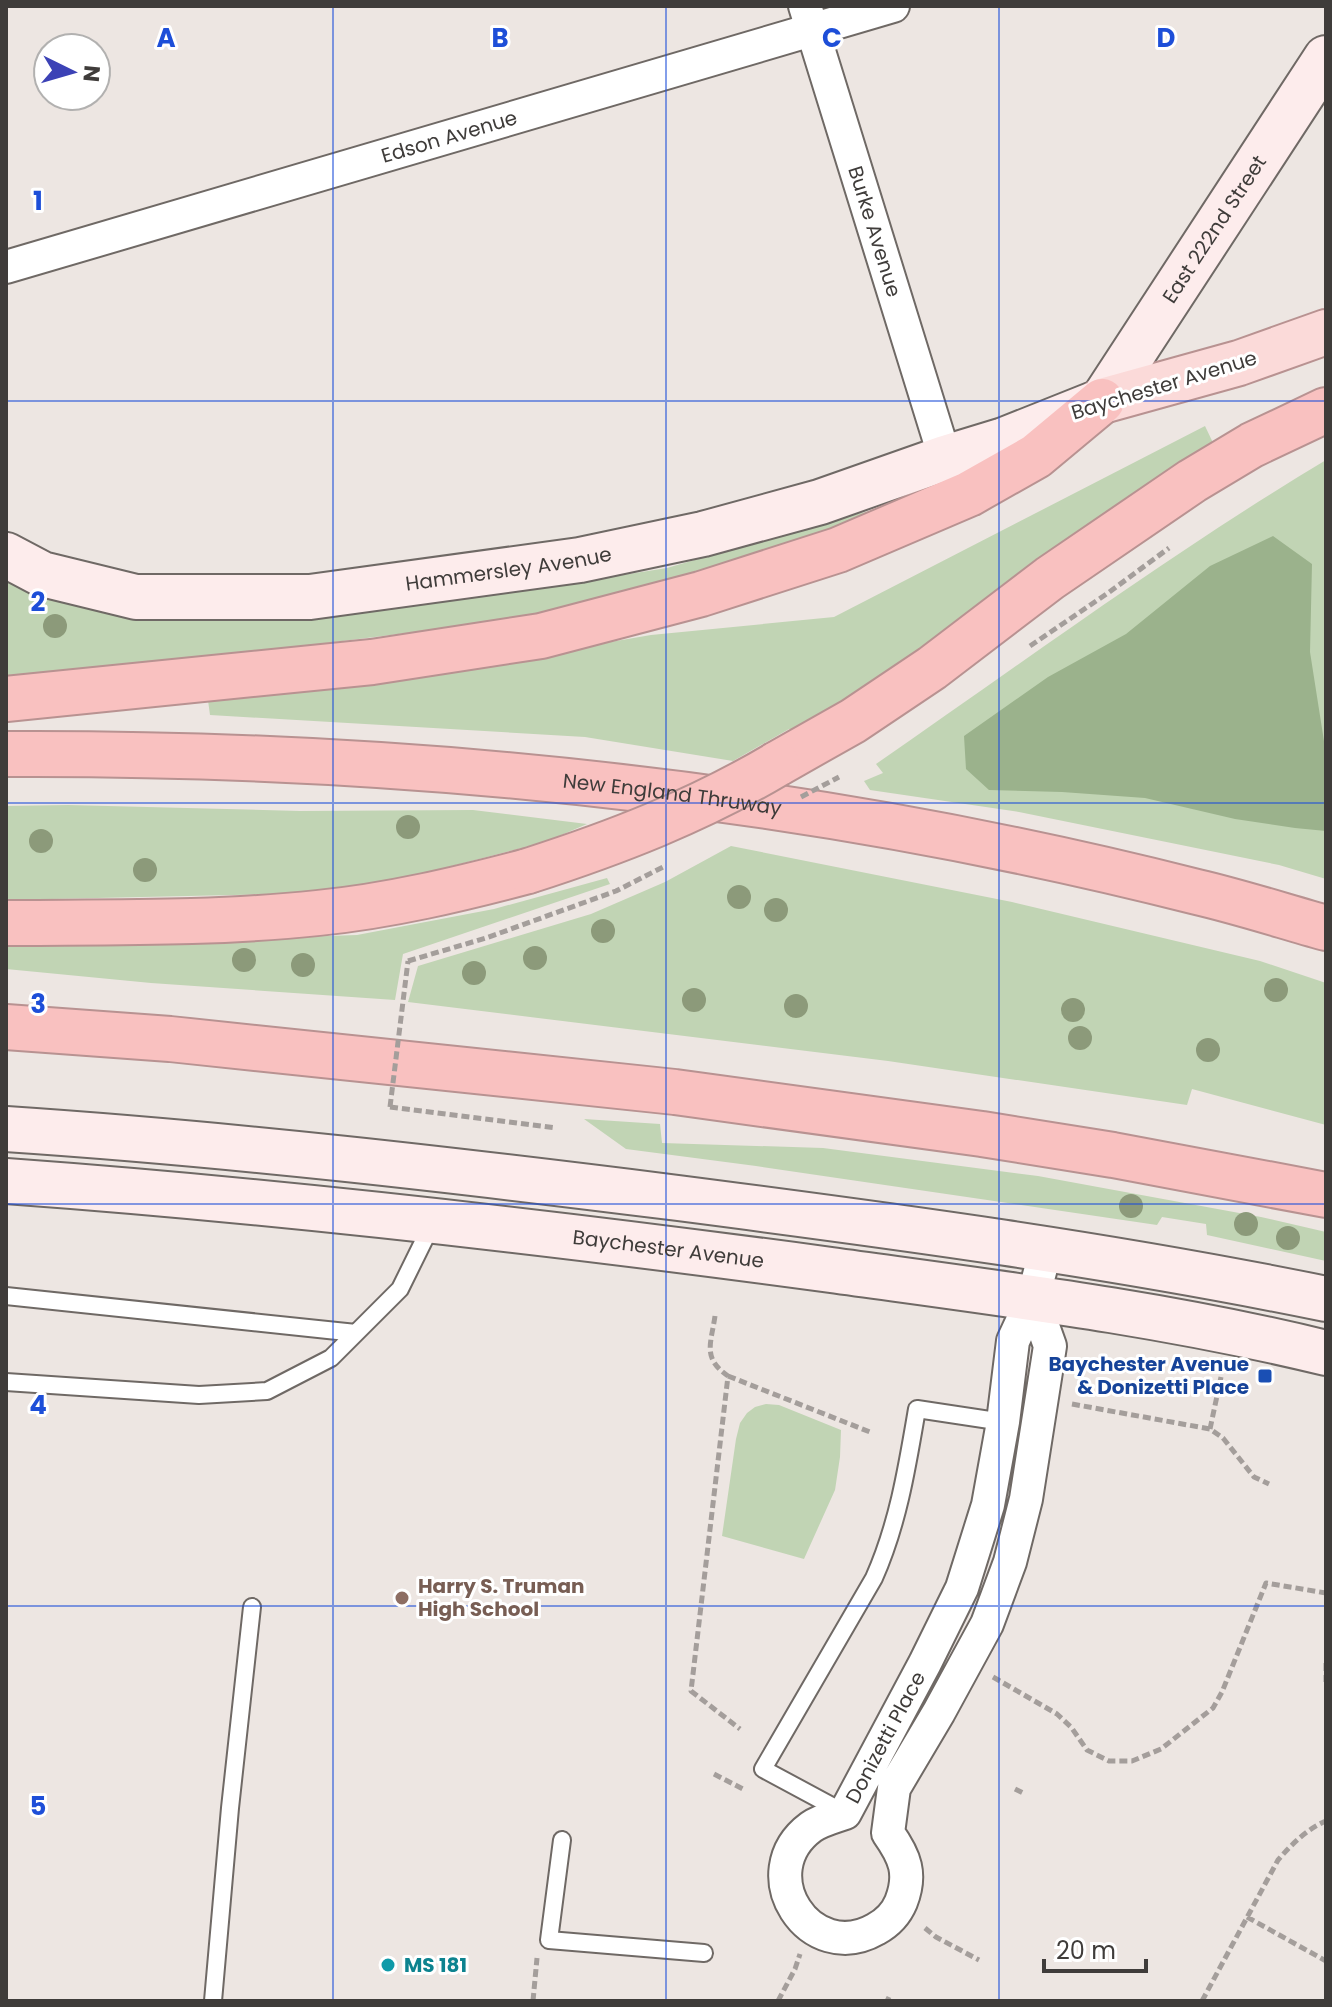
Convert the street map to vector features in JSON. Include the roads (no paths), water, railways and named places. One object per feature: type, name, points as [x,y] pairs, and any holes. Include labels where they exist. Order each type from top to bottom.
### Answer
[{"type":"highway","points":[[6,699],[372,662],[541,636],[701,594],[838,550],[969,494],[1036,456],[1102,401]]},
{"type":"highway","points":[[6,923],[231,919],[320,913],[408,899],[528,871],[601,848],[720,796],[853,721],[932,668],[1050,578],[1192,481],[1252,445],[1326,410]]},
{"type":"highway","name":"New England Thruway","points":[[6,754],[269,758],[636,788],[823,814],[1032,854],[1199,892],[1326,928]]},
{"type":"highway","points":[[6,1027],[170,1039],[675,1092],[982,1134],[1326,1195]]},
{"type":"main road","name":"East 222nd Street","points":[[1102,401],[1326,58]]},
{"type":"main road","name":"Baychester Avenue","points":[[1004,440],[1102,401],[1232,365],[1326,332]]},
{"type":"main road","name":"Hammersley Avenue","points":[[6,555],[42,574],[136,597],[310,597],[580,560],[703,534],[820,502],[1004,440]]},
{"type":"main road","points":[[6,1129],[576,1184],[1046,1249],[1326,1299]]},
{"type":"main road","name":"Baychester Avenue","points":[[6,1181],[270,1203],[616,1241],[1113,1310],[1326,1353]]},
{"type":"street","name":"Edson Avenue","points":[[6,267],[808,18],[893,6]]},
{"type":"street","name":"Burke Avenue","points":[[808,18],[945,458]]},
{"type":"street","name":"Donizetti Place","points":[[1033,1298],[1050,1346],[1026,1499],[1010,1562],[987,1624],[894,1788],[888,1833],[900,1850],[906,1869],[906,1889],[898,1908],[885,1924],[868,1934],[848,1938],[828,1935],[810,1927],[796,1913],[787,1895],[784,1875],[788,1855],[799,1838],[814,1825],[845,1813],[962,1588],[988,1505],[1013,1341],[1033,1298],[1046,1249]]},
{"type":"lane","points":[[6,1382],[199,1395],[267,1391],[331,1358],[400,1289],[434,1221]]},
{"type":"lane","points":[[6,1296],[356,1333]]},
{"type":"lane","points":[[845,1813],[763,1769],[874,1578],[887,1549],[901,1498],[917,1409],[1003,1422]]},
{"type":"lane","points":[[213,2001],[252,1607]]},
{"type":"lane","points":[[562,1840],[549,1940],[704,1953]]},
{"type":"place","name":"Baychester Avenue & Donizetti Place","points":[[1265,1376]]},
{"type":"place","name":"Harry S. Truman High School","points":[[402,1598]]},
{"type":"place","name":"MS 181","points":[[388,1965]]}]
